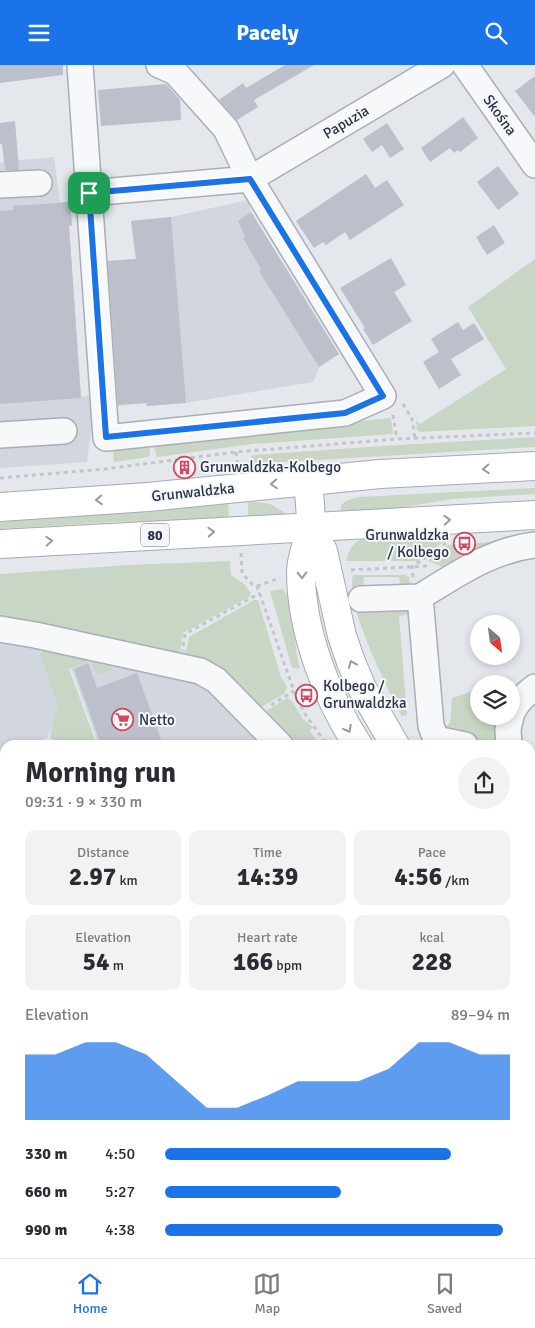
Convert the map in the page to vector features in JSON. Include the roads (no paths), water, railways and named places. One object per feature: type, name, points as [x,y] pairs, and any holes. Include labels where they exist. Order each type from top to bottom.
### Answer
[{"type":"main road","name":"Grunwaldzka","points":[[0,507],[148,497],[380,474],[535,466]]},
{"type":"main road","points":[[308,481],[310,527],[302,557],[301,574],[305,614],[322,674],[355,740]]},
{"type":"main road","name":"80","points":[[0,544],[535,515]]},
{"type":"main road","points":[[310,527],[323,551],[342,636],[351,662],[362,688],[392,740]]},
{"type":"street","points":[[80,65],[106,437],[345,413],[383,396],[250,179],[226,129],[175,71],[159,65]]},
{"type":"street","name":"Papuzia","points":[[89,193],[250,179],[442,65]]},
{"type":"street","name":"Skośna","points":[[465,65],[535,165]]},
{"type":"street","points":[[0,185],[39,183]]},
{"type":"street","points":[[0,435],[64,431]]},
{"type":"street","points":[[361,599],[420,597],[481,560],[535,545]]},
{"type":"street","points":[[420,597],[429,712],[436,739],[441,740]]},
{"type":"street","points":[[0,629],[200,671],[216,680],[275,740]]},
{"type":"street","points":[[520,701],[535,687]]},
{"type":"street","points":[[509,725],[509,740]]},
{"type":"place","name":"Grunwaldzka-Kolbego","points":[[184,467]]},
{"type":"place","name":"Grunwaldzka / Kolbego","points":[[465,544]]},
{"type":"place","name":"Kolbego / Grunwaldzka","points":[[307,695]]},
{"type":"place","name":"Netto","points":[[123,720]]}]
